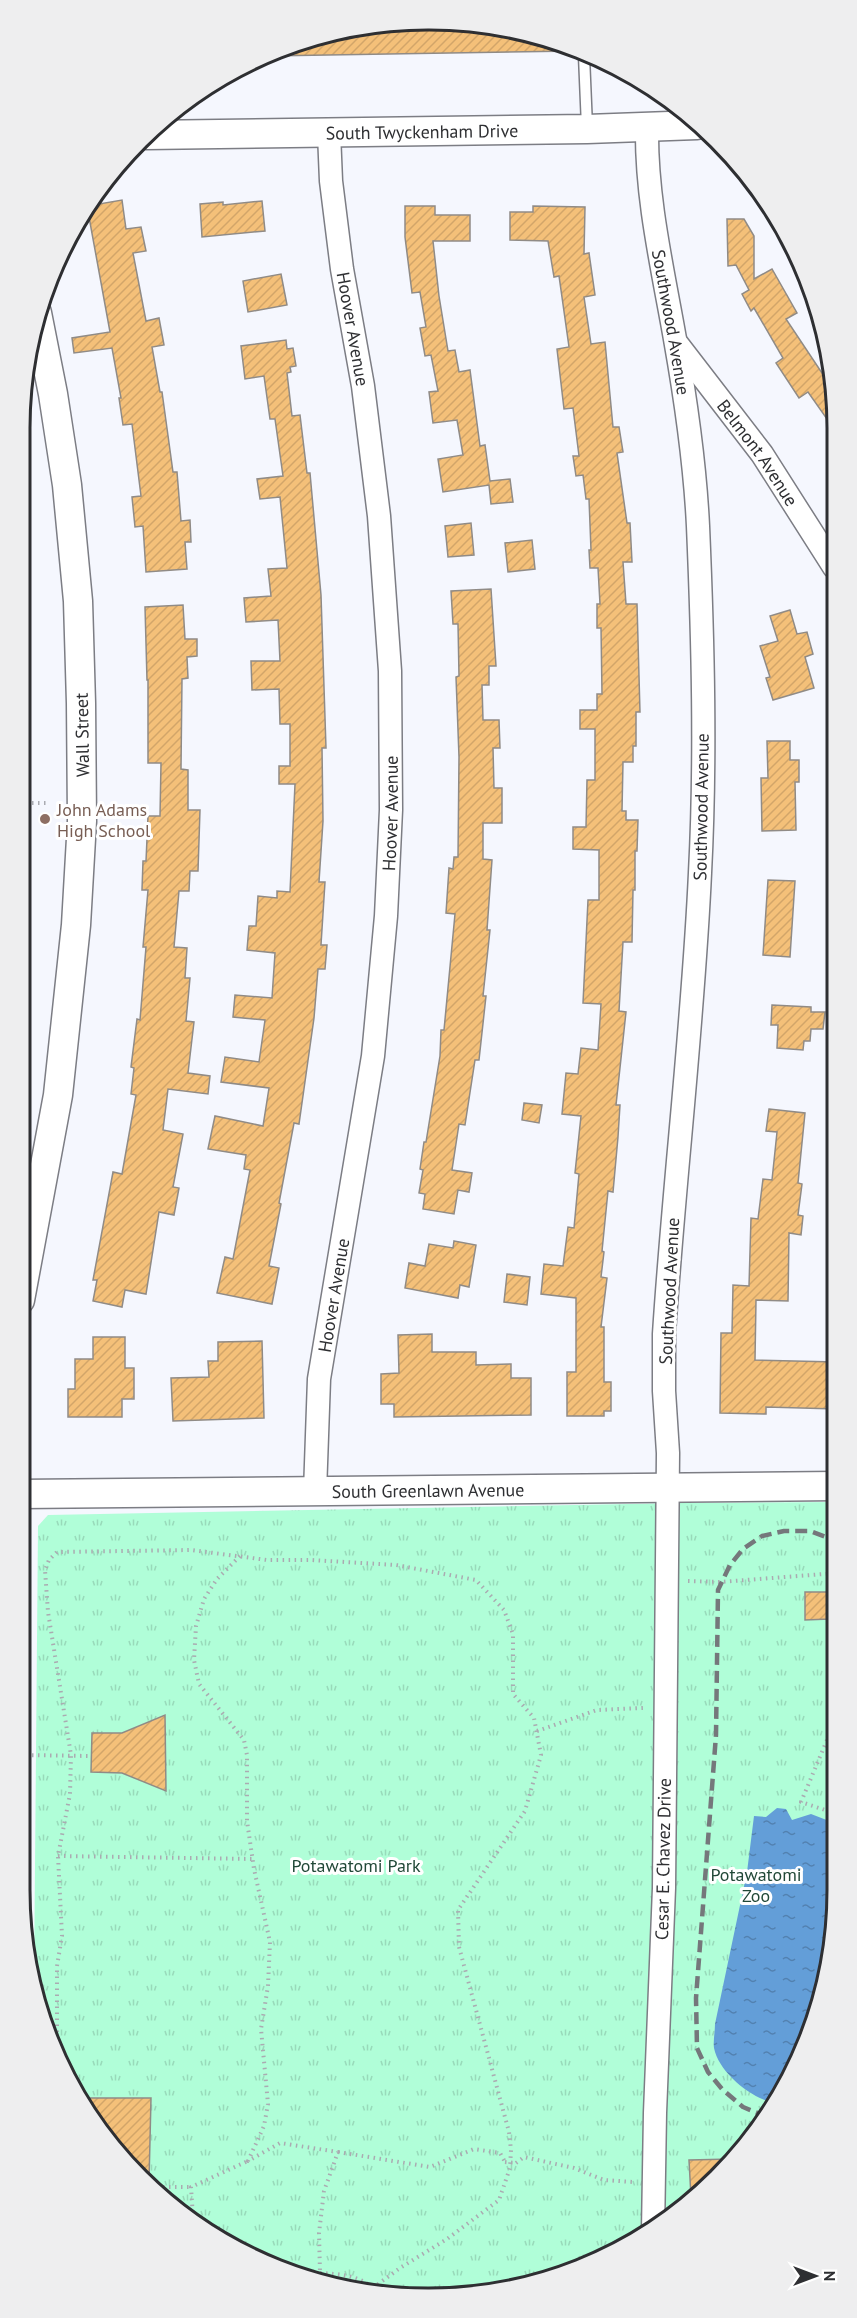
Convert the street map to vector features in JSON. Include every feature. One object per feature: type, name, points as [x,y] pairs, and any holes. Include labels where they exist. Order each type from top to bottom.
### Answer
[{"type":"street","name":"South Twyckenham Drive","points":[[160,135],[687,126]]},
{"type":"street","name":"Southwood Avenue","points":[[647,128],[647,161],[651,195],[676,341],[692,459],[698,524],[704,744],[700,875],[664,1334],[668,1487]]},
{"type":"street","name":"Hoover Avenue","points":[[315,1492],[319,1379],[373,1056],[386,916],[391,810],[390,671],[379,516],[363,386],[340,257],[331,181],[329,133]]},
{"type":"street","name":"Wall Street","points":[[30,1246],[58,1095],[76,926],[82,831],[78,601],[67,485],[42,336]]},
{"type":"street","name":"Belmont Avenue","points":[[676,341],[762,454],[827,556]]},
{"type":"street","name":"South Greenlawn Avenue","points":[[30,1494],[827,1486]]},
{"type":"street","name":"Cesar E. Chavez Drive","points":[[654,2218],[655,2113],[664,1888],[668,1487]]},
{"type":"lane","points":[[584,61],[587,129]]},
{"type":"path","points":[[30,803],[46,803]]},
{"type":"path","points":[[57,2034],[57,1966],[62,1936],[58,1856],[70,1794],[71,1755],[48,1612],[45,1570],[49,1560],[57,1552],[191,1550],[267,1560],[396,1565],[476,1580],[504,1610],[513,1634],[513,1694],[534,1718],[541,1755],[525,1811],[458,1910],[459,1947],[508,2132],[511,2150],[510,2168],[499,2200],[447,2239],[375,2285]]},
{"type":"path","points":[[241,1556],[217,1579],[204,1599],[196,1626],[194,1660],[199,1684],[244,1740],[247,1755],[247,1821],[270,1942],[268,1986],[261,2029],[268,2104],[264,2126],[248,2161]]},
{"type":"path","points":[[667,1580],[720,1582],[827,1574]]},
{"type":"path","points":[[537,1731],[597,1710],[666,1708]]},
{"type":"path","points":[[827,1740],[801,1802],[827,1811]]},
{"type":"path","points":[[30,1755],[90,1756]]},
{"type":"path","points":[[58,1856],[253,1860]]},
{"type":"path","points":[[164,2187],[191,2187],[248,2161],[280,2143],[430,2167],[474,2149],[500,2153],[505,2162],[516,2163],[524,2157],[574,2169],[604,2180],[655,2183]]},
{"type":"path","points":[[320,2273],[319,2233],[324,2191],[338,2152]]},
{"type":"path","points":[[191,2187],[193,2211]]},
{"type":"path","points":[[322,2273],[340,2274],[362,2279],[367,2283]]},
{"type":"green space","name":"Potawatomi Park","points":[[827,1502],[827,1889],[824,1942],[813,1993],[797,2042],[774,2089],[760,2111],[728,2152],[691,2189],[671,2206],[628,2235],[557,2267],[481,2285],[402,2287],[376,2285],[325,2274],[276,2258],[229,2235],[207,2221],[166,2189],[112,2132],[83,2089],[71,2066],[51,2018],[44,1993],[34,1948],[38,1526],[48,1515]]},
{"type":"water","points":[[777,1808],[786,1809],[792,1820],[811,1814],[827,1820],[826,1916],[819,1967],[806,2018],[797,2042],[766,2101],[747,2090],[729,2075],[722,2067],[714,2048],[715,2024],[747,1872],[754,1816],[766,1817]]},
{"type":"building","points":[[428,30],[481,33],[558,51],[288,56],[325,44],[376,33]]},
{"type":"building","points":[[122,200],[126,229],[141,227],[146,251],[133,253],[146,321],[159,318],[164,345],[152,347],[160,392],[162,392],[173,472],[177,472],[181,521],[190,520],[191,542],[185,542],[187,569],[146,572],[143,526],[135,527],[132,497],[141,496],[132,424],[123,425],[119,398],[121,398],[112,348],[74,353],[72,338],[110,332],[89,219],[99,204]]},
{"type":"building","points":[[262,201],[265,231],[202,237],[200,204],[223,202],[223,205]]},
{"type":"building","points":[[405,206],[435,206],[435,215],[470,215],[470,241],[433,241],[439,296],[448,351],[455,350],[459,372],[470,370],[480,446],[485,445],[490,481],[510,479],[513,502],[491,504],[489,485],[443,492],[438,459],[463,455],[457,420],[433,423],[429,392],[438,391],[431,355],[425,356],[420,328],[426,327],[420,292],[412,293],[405,237]]},
{"type":"building","points":[[533,206],[585,207],[584,254],[589,253],[595,295],[584,297],[591,344],[605,342],[613,427],[619,427],[623,452],[617,453],[627,523],[630,523],[632,562],[623,562],[626,604],[637,604],[640,712],[636,712],[636,746],[633,746],[633,762],[623,762],[622,811],[626,811],[626,820],[638,820],[637,851],[635,851],[632,942],[623,942],[619,1011],[626,1012],[616,1105],[620,1105],[618,1137],[613,1192],[608,1191],[602,1251],[604,1252],[601,1277],[607,1278],[601,1327],[604,1327],[604,1382],[611,1382],[611,1411],[604,1411],[604,1416],[567,1416],[567,1372],[576,1372],[576,1298],[541,1294],[544,1264],[563,1266],[568,1227],[574,1228],[579,1174],[575,1173],[581,1116],[562,1114],[566,1073],[578,1074],[581,1048],[598,1050],[601,1004],[583,1003],[588,900],[599,900],[599,850],[573,849],[573,827],[586,827],[587,780],[595,780],[595,729],[580,729],[580,710],[597,710],[597,694],[602,694],[601,628],[597,628],[597,604],[600,604],[598,568],[590,568],[589,499],[586,499],[583,475],[576,476],[573,456],[579,456],[573,408],[564,409],[557,349],[569,347],[559,276],[554,277],[548,241],[510,240],[510,212],[533,212]]},
{"type":"building","points":[[727,219],[744,219],[754,236],[754,279],[772,269],[797,313],[786,319],[824,376],[827,419],[808,392],[799,398],[776,363],[783,358],[754,308],[751,311],[742,294],[749,290],[736,265],[728,266]]},
{"type":"building","points":[[281,274],[287,305],[248,312],[243,281]]},
{"type":"building","points":[[286,340],[287,349],[293,348],[296,366],[290,367],[291,372],[287,373],[292,416],[300,415],[307,473],[310,473],[321,595],[326,748],[322,748],[323,821],[319,882],[325,882],[321,945],[327,945],[325,969],[318,969],[314,1018],[299,1124],[294,1123],[269,1266],[279,1268],[272,1304],[217,1293],[225,1257],[233,1259],[250,1170],[244,1169],[246,1155],[208,1149],[215,1116],[263,1126],[269,1088],[221,1082],[225,1057],[259,1062],[265,1020],[233,1017],[235,995],[272,998],[275,953],[247,950],[249,926],[256,926],[258,896],[277,898],[277,891],[290,892],[295,784],[279,784],[279,766],[290,766],[290,724],[280,724],[279,689],[252,690],[251,661],[280,661],[278,620],[246,622],[244,598],[271,596],[268,569],[287,568],[280,497],[260,499],[257,479],[283,476],[275,419],[270,419],[264,376],[245,379],[241,346]]},
{"type":"building","points":[[471,523],[474,555],[448,557],[445,526]]},
{"type":"building","points":[[532,540],[535,569],[508,572],[505,543]]},
{"type":"building","points":[[491,589],[496,666],[489,666],[489,685],[482,685],[483,720],[499,720],[500,748],[493,748],[494,788],[502,788],[502,823],[483,823],[483,859],[492,860],[487,930],[490,930],[483,996],[486,996],[479,1060],[475,1060],[465,1125],[459,1124],[452,1170],[472,1173],[469,1192],[458,1190],[454,1214],[423,1209],[425,1194],[419,1193],[424,1142],[426,1142],[440,1056],[441,1030],[444,1030],[455,914],[446,913],[449,868],[453,869],[454,857],[458,857],[459,757],[456,677],[459,676],[458,624],[453,624],[451,591]]},
{"type":"building","points":[[183,605],[185,639],[197,639],[197,656],[187,657],[188,678],[182,679],[181,769],[188,770],[188,810],[200,810],[198,871],[190,871],[189,891],[179,891],[174,947],[187,948],[185,978],[190,978],[186,1021],[194,1022],[188,1073],[210,1076],[208,1094],[168,1089],[163,1130],[183,1134],[173,1187],[179,1188],[174,1215],[159,1212],[146,1294],[125,1290],[122,1307],[93,1301],[97,1280],[93,1280],[113,1172],[122,1174],[136,1095],[131,1094],[134,1068],[131,1067],[137,1019],[140,1020],[148,890],[142,890],[143,861],[146,861],[148,816],[160,816],[161,763],[148,763],[145,607]]},
{"type":"building","points":[[790,610],[797,634],[807,632],[813,654],[805,657],[814,688],[773,700],[766,678],[770,677],[760,646],[778,641],[770,616]]},
{"type":"building","points":[[767,741],[790,741],[790,760],[799,760],[799,782],[795,782],[796,830],[762,831],[761,778],[768,778]]},
{"type":"building","points":[[768,880],[795,881],[790,957],[763,955]]},
{"type":"building","points":[[772,1005],[811,1007],[811,1012],[825,1012],[823,1029],[811,1029],[810,1041],[804,1041],[803,1050],[777,1048],[778,1025],[771,1025]]},
{"type":"building","points":[[524,1103],[542,1105],[539,1123],[522,1120]]},
{"type":"building","points":[[769,1109],[805,1113],[798,1183],[802,1184],[798,1215],[803,1216],[801,1235],[789,1233],[788,1301],[756,1300],[755,1360],[827,1362],[827,1409],[766,1407],[766,1414],[720,1413],[721,1333],[732,1333],[733,1285],[749,1286],[751,1218],[758,1219],[763,1179],[772,1180],[777,1132],[766,1131]]},
{"type":"building","points":[[454,1241],[476,1245],[469,1287],[460,1285],[458,1298],[405,1288],[409,1263],[425,1266],[429,1244],[453,1248]]},
{"type":"building","points":[[507,1274],[530,1277],[527,1305],[504,1302]]},
{"type":"building","points":[[432,1334],[432,1352],[476,1352],[476,1365],[511,1364],[511,1378],[531,1378],[531,1415],[394,1417],[394,1404],[381,1404],[381,1374],[399,1373],[398,1335]]},
{"type":"building","points":[[93,1337],[125,1337],[125,1368],[134,1368],[134,1399],[122,1399],[122,1417],[68,1417],[68,1389],[75,1389],[75,1359],[93,1359]]},
{"type":"building","points":[[262,1341],[264,1418],[173,1421],[171,1378],[209,1377],[208,1361],[218,1361],[218,1342]]},
{"type":"building","points":[[805,1592],[827,1592],[827,1619],[805,1620]]},
{"type":"building","points":[[165,1715],[166,1791],[122,1773],[91,1772],[92,1733],[122,1733]]},
{"type":"building","points":[[89,2098],[151,2098],[149,2173],[112,2132]]},
{"type":"building","points":[[721,2159],[691,2189],[689,2160]]},
{"type":"railway","points":[[758,2113],[743,2107],[722,2089],[708,2072],[697,2048],[696,1998],[716,1735],[718,1590],[730,1565],[743,1549],[762,1536],[784,1531],[810,1531],[827,1537]]},
{"type":"place","name":"John Adams High School","points":[[45,819]]},
{"type":"park label","name":"Potawatomi Zoo","points":[[756,1884]]}]
